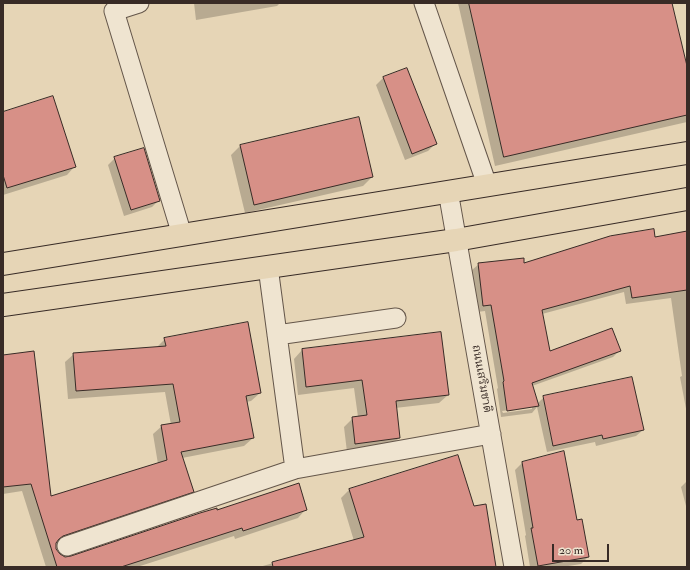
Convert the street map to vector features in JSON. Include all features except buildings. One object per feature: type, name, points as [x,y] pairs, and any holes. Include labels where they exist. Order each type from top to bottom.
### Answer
[{"type":"main road","points":[[3,264],[687,153]]},
{"type":"main road","points":[[3,306],[456,240],[687,199]]},
{"type":"street","points":[[139,3],[114,11],[182,235]]},
{"type":"street","points":[[424,3],[487,185]]},
{"type":"street","name":"ถนนเสริมชาติ","points":[[448,191],[514,567]]},
{"type":"street","points":[[268,267],[294,469]]},
{"type":"street","points":[[277,335],[396,318]]},
{"type":"street","points":[[67,546],[294,469],[491,434]]}]
